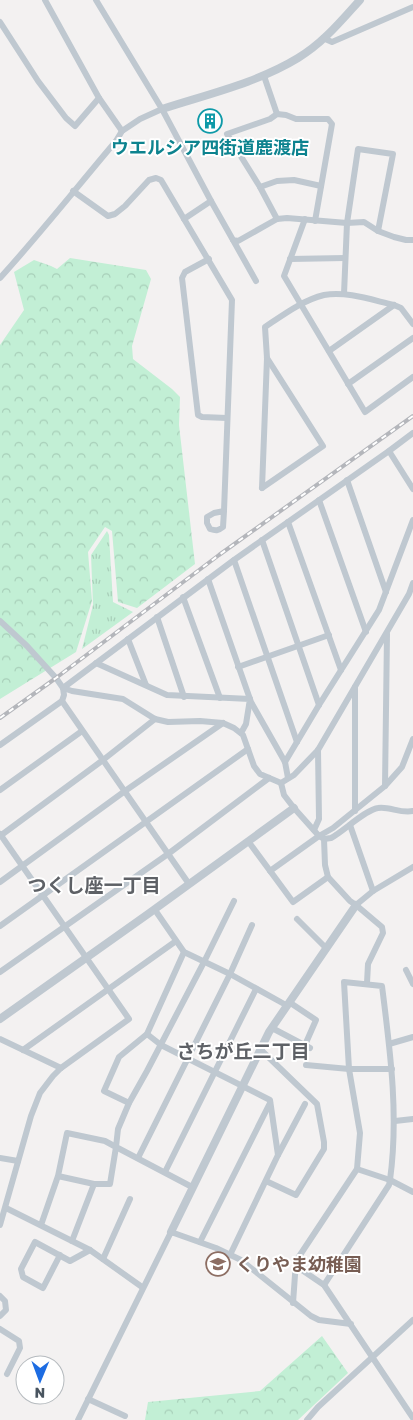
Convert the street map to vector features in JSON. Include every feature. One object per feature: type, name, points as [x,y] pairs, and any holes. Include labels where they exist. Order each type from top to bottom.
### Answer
[{"type":"street","points":[[45,0],[100,98],[122,131]]},
{"type":"street","points":[[96,0],[162,109],[256,281]]},
{"type":"street","points":[[0,278],[36,238],[116,141],[122,131],[140,119],[162,109],[264,76],[299,57],[330,33],[360,0]]},
{"type":"street","points":[[324,38],[332,42],[413,7]]},
{"type":"street","points":[[0,22],[38,81],[66,118],[75,126],[100,98]]},
{"type":"street","points":[[264,76],[277,114]]},
{"type":"street","points":[[277,219],[260,187],[227,134],[270,119],[277,114],[296,119],[328,119],[332,124],[315,221]]},
{"type":"street","points":[[344,294],[347,223],[358,149],[393,154],[378,230]]},
{"type":"street","points":[[73,191],[108,216],[116,214],[150,180],[156,178],[161,180],[232,300],[224,511]]},
{"type":"street","points":[[260,187],[277,181],[294,180],[321,186]]},
{"type":"street","points":[[184,219],[211,201]]},
{"type":"street","points":[[233,240],[238,241],[277,219],[287,218],[347,223],[364,222],[378,230],[400,238],[413,240]]},
{"type":"street","points":[[305,219],[284,276],[365,412],[413,377]]},
{"type":"street","points":[[290,259],[345,258]]},
{"type":"street","points":[[209,259],[185,272],[182,278],[198,416],[228,418]]},
{"type":"street","points":[[268,358],[323,446],[262,488],[268,358],[266,327],[302,304],[324,296],[344,294],[401,308],[413,324]]},
{"type":"street","points":[[329,351],[394,305]]},
{"type":"street","points":[[348,384],[413,338]]},
{"type":"street","points":[[63,688],[234,560],[413,433]]},
{"type":"street","points":[[389,451],[413,489]]},
{"type":"street","points":[[347,480],[386,592]]},
{"type":"street","points":[[319,500],[366,632]]},
{"type":"street","points":[[285,762],[379,610],[413,520]]},
{"type":"street","points":[[288,522],[341,670]]},
{"type":"street","points":[[262,540],[319,705]]},
{"type":"street","points":[[234,560],[297,742]]},
{"type":"street","points":[[208,579],[250,699],[285,762],[288,778]]},
{"type":"street","points":[[282,783],[294,775],[318,750],[387,633],[409,594],[413,583]]},
{"type":"street","points":[[183,598],[220,698]]},
{"type":"street","points":[[156,617],[184,696]]},
{"type":"street","points":[[0,621],[27,646],[63,688],[122,699],[156,718],[168,722],[200,721],[223,723],[243,735],[254,766],[260,774],[282,783]]},
{"type":"street","points":[[385,786],[387,633]]},
{"type":"street","points":[[238,666],[329,635]]},
{"type":"street","points":[[128,639],[146,685]]},
{"type":"street","points":[[96,663],[167,695],[250,699]]},
{"type":"street","points":[[355,686],[355,811]]},
{"type":"street","points":[[0,745],[62,701],[64,695],[63,688]]},
{"type":"street","points":[[241,734],[246,724],[250,699]]},
{"type":"street","points":[[62,701],[189,884]]},
{"type":"street","points":[[0,1225],[37,1100],[45,1086],[61,1068],[129,1019],[0,835],[103,760],[156,718]]},
{"type":"street","points":[[0,882],[125,791],[223,723]]},
{"type":"street","points":[[0,790],[82,731]]},
{"type":"street","points":[[270,871],[322,837],[385,786],[402,767],[413,739]]},
{"type":"street","points":[[0,926],[248,750]]},
{"type":"street","points":[[314,830],[319,819],[318,750]]},
{"type":"street","points":[[0,972],[168,854],[269,778]]},
{"type":"street","points":[[282,783],[284,795],[322,837],[331,838],[370,810],[379,807],[408,812],[413,811]]},
{"type":"street","points":[[0,1019],[155,910],[294,808]]},
{"type":"street","points":[[350,825],[373,891]]},
{"type":"street","points":[[322,837],[328,878],[350,901],[382,927],[383,933],[368,964],[367,983]]},
{"type":"street","points":[[248,841],[293,902],[328,878]]},
{"type":"street","points":[[78,1420],[272,1028],[356,905],[373,891],[413,867]]},
{"type":"street","points":[[58,1176],[94,1184],[110,1184],[118,1129],[129,1103],[204,962],[234,901]]},
{"type":"street","points":[[155,910],[184,952],[230,974],[316,1020],[308,1047],[272,1028]]},
{"type":"street","points":[[297,919],[326,948]]},
{"type":"street","points":[[138,1158],[230,974],[252,925]]},
{"type":"street","points":[[23,1050],[176,941]]},
{"type":"street","points":[[129,1103],[104,1090],[119,1057],[148,1034],[184,952]]},
{"type":"street","points":[[406,970],[413,984]]},
{"type":"street","points":[[293,1304],[296,1261],[357,1169],[360,1132],[349,1069],[344,982],[367,983],[382,986],[390,1044],[395,1121],[390,1180],[389,1185],[324,1285]]},
{"type":"street","points":[[165,1172],[256,989]]},
{"type":"street","points":[[148,1034],[160,1045],[270,1100],[278,1154]]},
{"type":"street","points":[[390,1044],[413,1037]]},
{"type":"street","points":[[0,1039],[61,1068]]},
{"type":"street","points":[[261,1050],[318,1104],[324,1142],[324,1149],[296,1195],[266,1181]]},
{"type":"street","points":[[306,1065],[349,1069],[392,1069]]},
{"type":"street","points":[[200,1242],[270,1102]]},
{"type":"street","points":[[230,1255],[278,1154],[305,1104]]},
{"type":"street","points":[[395,1121],[413,1119]]},
{"type":"street","points":[[40,1225],[58,1176],[66,1133],[105,1141],[192,1187]]},
{"type":"street","points":[[0,1158],[18,1161]]},
{"type":"street","points":[[357,1169],[390,1180],[413,1192]]},
{"type":"street","points":[[72,1241],[94,1184]]},
{"type":"street","points":[[103,1259],[130,1199]]},
{"type":"street","points":[[6,1208],[90,1250],[142,1288]]},
{"type":"street","points":[[170,1232],[200,1242],[241,1260],[293,1304],[311,1316],[319,1320],[351,1324]]},
{"type":"street","points":[[60,1255],[43,1288],[23,1276],[21,1269],[35,1242],[60,1255],[70,1261],[90,1250]]},
{"type":"street","points":[[296,1266],[324,1285],[413,1418]]},
{"type":"street","points":[[0,1296],[5,1301],[6,1310],[0,1316]]},
{"type":"street","points":[[308,1420],[318,1407],[413,1320]]},
{"type":"street","points":[[0,1329],[20,1341],[20,1348],[7,1374]]},
{"type":"street","points":[[88,1399],[124,1416]]},
{"type":"green space","points":[[70,258],[146,270],[151,279],[132,346],[133,359],[180,397],[179,425],[195,564],[137,608],[118,602],[112,531],[105,527],[88,552],[92,601],[76,652],[0,699],[0,345],[24,310],[14,272],[34,260],[57,269]]},
{"type":"green space","points":[[107,531],[109,535],[113,602],[133,612],[82,649],[93,605],[91,555]]},
{"type":"green space","points":[[322,1336],[348,1373],[298,1420],[145,1420],[148,1402],[260,1391]]},
{"type":"railway","points":[[0,718],[219,555],[413,416]]},
{"type":"place","name":"ウエルシア四街道鹿渡店","points":[[210,121]]},
{"type":"place","name":"くりやま幼稚園","points":[[218,1264]]},
{"type":"district","name":"つくし座一丁目","points":[[94,884]]},
{"type":"district","name":"さちが丘二丁目","points":[[243,1050]]}]
